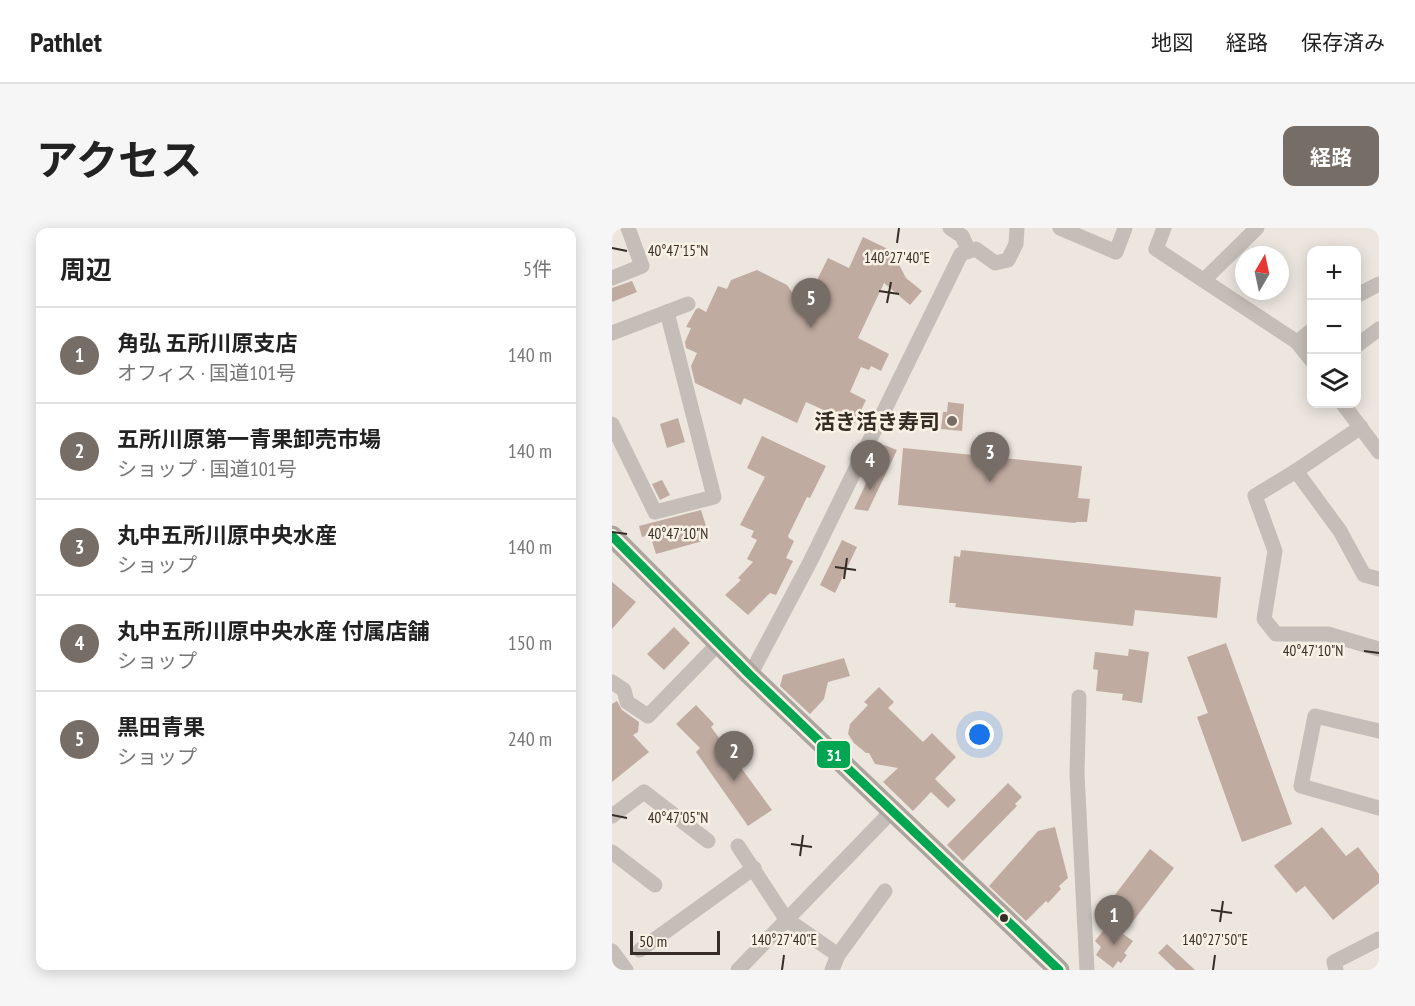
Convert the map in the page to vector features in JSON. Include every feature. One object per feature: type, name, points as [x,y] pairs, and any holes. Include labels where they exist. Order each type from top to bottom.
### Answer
[{"type":"highway","points":[[612,536],[718,644],[891,812],[1059,970]]},
{"type":"street","points":[[612,278],[642,266],[628,228]]},
{"type":"street","points":[[950,228],[962,236],[969,251]]},
{"type":"street","points":[[750,675],[810,562],[961,254],[976,249],[995,263],[1008,260],[1016,244],[1017,228]]},
{"type":"street","points":[[1060,228],[1116,252],[1125,228]]},
{"type":"street","points":[[1164,228],[1156,249],[1297,342],[1307,356]]},
{"type":"street","points":[[1204,280],[1257,228]]},
{"type":"street","points":[[1361,293],[1379,284]]},
{"type":"street","points":[[612,333],[688,304]]},
{"type":"street","points":[[612,423],[655,512],[714,496],[667,312]]},
{"type":"street","points":[[1361,342],[1378,330]]},
{"type":"street","points":[[1297,342],[1307,333]]},
{"type":"street","points":[[1346,408],[1379,452]]},
{"type":"street","points":[[1361,427],[1255,496],[1275,551],[1264,620],[1276,634],[1328,634],[1379,649]]},
{"type":"street","points":[[1296,471],[1340,531],[1364,575],[1379,579]]},
{"type":"street","points":[[612,682],[624,690],[627,702],[648,716],[718,644]]},
{"type":"street","points":[[1079,697],[1077,774],[1087,970]]},
{"type":"street","points":[[1379,731],[1315,716],[1301,786],[1379,808]]},
{"type":"street","points":[[612,816],[644,792],[708,841]]},
{"type":"street","points":[[738,970],[891,812]]},
{"type":"street","points":[[738,846],[786,919],[838,955]]},
{"type":"street","points":[[612,852],[654,885]]},
{"type":"street","points":[[640,950],[754,868]]},
{"type":"street","points":[[832,970],[838,955],[885,891]]},
{"type":"street","points":[[1336,970],[1334,962],[1379,939]]},
{"type":"street","points":[[612,951],[626,970]]},
{"type":"building","points":[[863,237],[892,251],[906,278],[922,291],[910,305],[884,283],[858,338],[889,354],[881,371],[871,366],[869,370],[861,367],[850,392],[866,400],[852,429],[835,421],[837,416],[806,402],[797,423],[744,398],[741,405],[695,383],[691,366],[697,353],[686,348],[685,342],[691,328],[686,327],[696,309],[699,308],[706,312],[718,286],[727,289],[731,280],[757,270],[787,285],[803,308],[828,258],[849,268]]},
{"type":"building","points":[[632,281],[637,292],[612,302],[612,288]]},
{"type":"building","name":"活き活き寿司","points":[[948,402],[964,404],[962,431],[941,429],[943,412],[947,412]]},
{"type":"building","points":[[678,418],[685,442],[667,448],[660,424]]},
{"type":"building","points":[[762,436],[826,466],[810,498],[807,497],[788,536],[794,541],[786,558],[793,561],[776,595],[770,593],[748,615],[725,595],[741,580],[738,578],[753,562],[747,559],[757,540],[751,537],[754,531],[740,525],[765,477],[747,468]]},
{"type":"building","points":[[884,445],[897,450],[868,511],[854,509]]},
{"type":"building","points":[[903,448],[1082,466],[1078,498],[1090,499],[1087,522],[1075,523],[898,505]]},
{"type":"building","points":[[662,480],[670,495],[660,500],[652,484]]},
{"type":"building","points":[[701,510],[710,539],[656,554],[650,535],[642,537],[639,526]]},
{"type":"building","points":[[842,540],[857,547],[835,593],[820,585]]},
{"type":"building","points":[[961,550],[1221,577],[1217,618],[1135,610],[1133,626],[955,607],[956,603],[949,603],[954,556],[960,557]]},
{"type":"building","points":[[612,582],[636,602],[612,629]]},
{"type":"building","points":[[674,627],[690,643],[664,670],[647,654]]},
{"type":"building","points":[[1226,643],[1292,824],[1242,842],[1197,717],[1208,713],[1187,657]]},
{"type":"building","points":[[1129,649],[1149,652],[1142,703],[1122,700],[1123,694],[1096,691],[1098,670],[1093,669],[1095,652],[1128,656]]},
{"type":"building","points":[[844,658],[850,676],[828,682],[824,699],[810,714],[780,686],[783,675]]},
{"type":"building","points":[[879,687],[894,702],[888,708],[923,742],[932,733],[956,757],[935,779],[956,800],[948,808],[931,792],[913,811],[883,782],[898,768],[875,764],[869,753],[854,743],[848,734],[850,724],[868,705],[864,702]]},
{"type":"building","points":[[617,701],[622,710],[639,722],[638,732],[633,735],[649,752],[612,782],[612,704]]},
{"type":"building","points":[[696,705],[714,724],[711,727],[772,810],[748,826],[696,752],[700,748],[676,724]]},
{"type":"building","points":[[1008,783],[1022,797],[1015,804],[1017,806],[963,861],[947,845]]},
{"type":"building","points":[[1055,827],[1068,878],[1059,886],[1061,889],[1048,903],[1046,901],[1026,921],[989,886],[1038,831]]},
{"type":"building","points":[[1322,827],[1346,856],[1358,847],[1379,874],[1379,883],[1333,920],[1305,886],[1296,893],[1274,866]]},
{"type":"building","points":[[1150,849],[1174,868],[1123,934],[1133,941],[1124,953],[1127,955],[1113,968],[1096,955],[1101,947],[1095,941],[1111,921],[1101,913]]},
{"type":"building","points":[[1167,944],[1195,970],[1176,970],[1158,953]]},
{"type":"transit line","name":"31","points":[[612,536],[750,675],[1059,970]]},
{"type":"place","name":"黒田青果","points":[[811,328]]},
{"type":"place","name":"活き活き寿司","points":[[952,421]]},
{"type":"place","name":"丸中五所川原中央水産","points":[[990,482]]},
{"type":"place","name":"丸中五所川原中央水産 付属店舗","points":[[870,490]]},
{"type":"place","name":"五所川原第一青果卸売市場","points":[[734,781]]},
{"type":"place","name":"角弘 五所川原支店","points":[[1114,945]]}]
